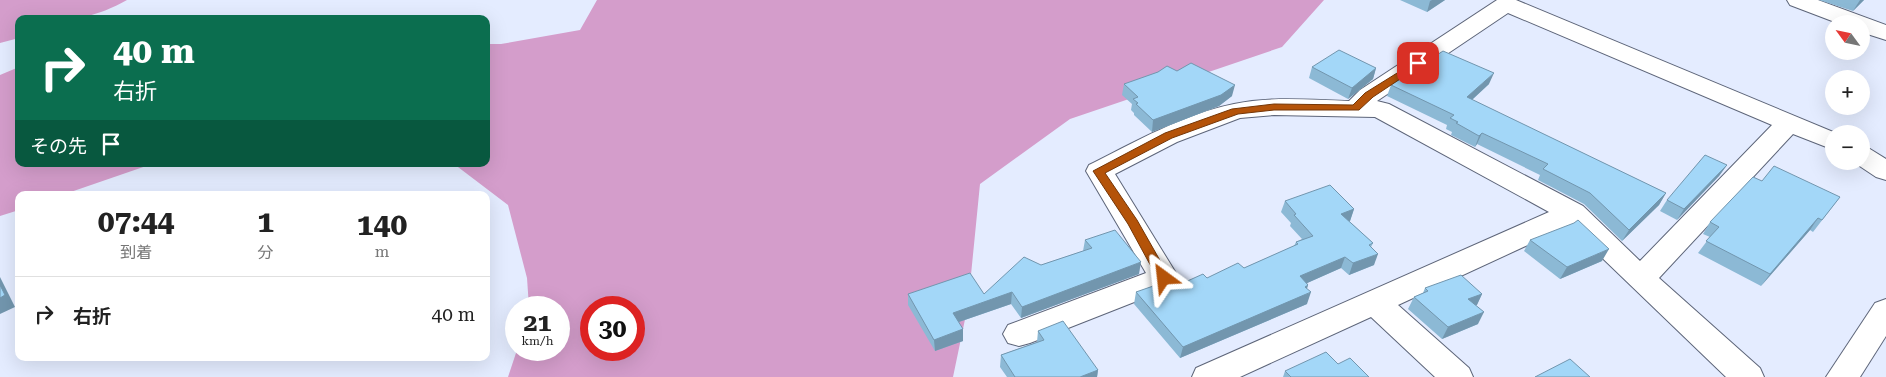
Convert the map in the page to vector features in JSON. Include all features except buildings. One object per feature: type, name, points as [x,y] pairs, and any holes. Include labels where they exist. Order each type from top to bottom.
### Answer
[{"type":"street","points":[[1798,0],[1837,15]]},
{"type":"street","points":[[1356,108],[1369,95],[1506,4],[1825,138]]},
{"type":"street","points":[[1870,27],[1886,33]]},
{"type":"street","points":[[1019,334],[1164,278],[1099,171],[1168,136],[1236,111],[1274,107],[1380,109],[1573,213],[1748,377]]},
{"type":"street","points":[[1641,278],[1789,123]]},
{"type":"street","points":[[1870,161],[1886,171]]},
{"type":"street","points":[[1208,377],[1573,213]]},
{"type":"street","points":[[1375,302],[1457,377]]},
{"type":"street","points":[[1842,377],[1886,312]]},
{"type":"shaded area","points":[[0,0],[127,0],[91,15],[15,15],[15,39],[0,43]]},
{"type":"shaded area","points":[[597,0],[1324,0],[1282,47],[1070,119],[980,184],[968,305],[953,377],[508,377],[513,361],[570,361],[570,296],[528,296],[527,278],[508,205],[458,167],[490,167],[490,44],[501,44],[580,30]]},
{"type":"shaded area","points":[[15,69],[15,167],[143,167],[74,191],[15,191],[15,211],[0,216],[0,75]]},
{"type":"route","points":[[1164,278],[1099,171],[1168,136],[1236,111],[1274,107],[1356,108],[1369,95],[1418,63]]}]
